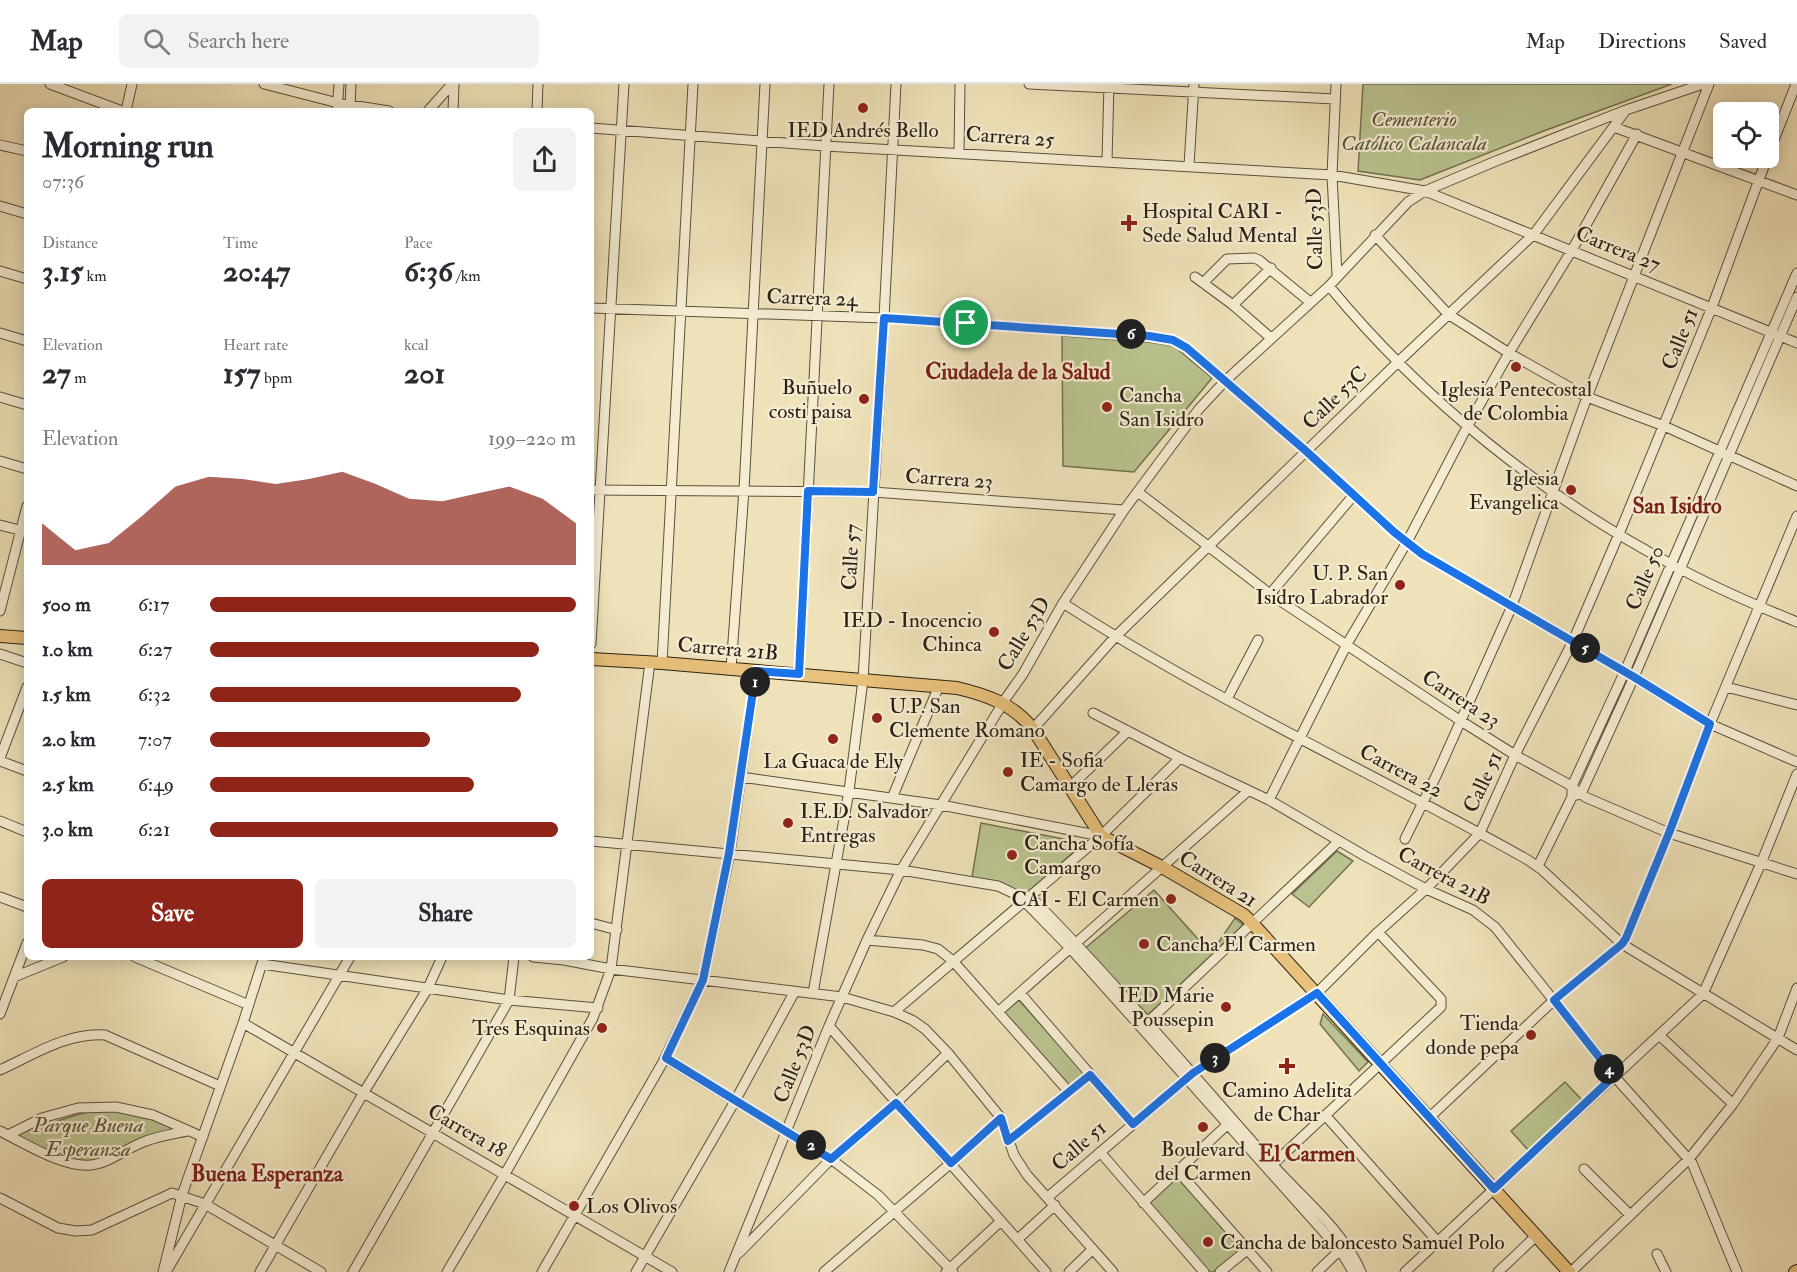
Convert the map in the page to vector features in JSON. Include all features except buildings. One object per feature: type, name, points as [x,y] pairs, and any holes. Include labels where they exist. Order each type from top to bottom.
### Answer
[{"type":"main road","points":[[0,636],[24,638]]},
{"type":"main road","name":"Carrera 21B","points":[[594,659],[656,662],[939,686],[974,692],[1003,703],[1016,711],[1033,729],[1101,836]]},
{"type":"main road","name":"Carrera 21","points":[[1101,836],[1162,867],[1244,915],[1570,1272]]},
{"type":"street","points":[[50,84],[116,108]]},
{"type":"street","points":[[125,108],[132,84]]},
{"type":"street","points":[[264,84],[338,107],[350,108],[351,84]]},
{"type":"street","points":[[338,107],[339,84]]},
{"type":"street","points":[[431,108],[453,84]]},
{"type":"street","points":[[453,84],[453,108]]},
{"type":"street","points":[[537,108],[538,84]]},
{"type":"street","points":[[594,552],[596,490],[611,308],[624,84]]},
{"type":"street","points":[[447,1272],[598,1008],[611,969],[626,845],[656,662],[672,490],[693,84]]},
{"type":"street","points":[[731,669],[744,490],[765,84]]},
{"type":"street","points":[[799,674],[829,84]]},
{"type":"street","name":"Calle 57","points":[[813,993],[849,791],[863,680],[896,84]]},
{"type":"street","points":[[958,152],[960,84]]},
{"type":"street","points":[[1029,84],[1194,88],[1335,99]]},
{"type":"street","name":"Calle 53D","points":[[729,1272],[829,1026],[901,870],[1023,674],[1063,603],[1124,510],[1199,409],[1225,381],[1329,286],[1337,275],[1332,175],[1336,84]]},
{"type":"street","points":[[1337,275],[1408,202],[1425,191],[1626,110],[1703,84]]},
{"type":"street","points":[[1405,839],[1512,606],[1587,398],[1709,84]]},
{"type":"street","name":"Calle 51","points":[[1779,128],[1796,84]]},
{"type":"street","points":[[1107,161],[1109,86]]},
{"type":"street","points":[[1189,166],[1194,88]]},
{"type":"street","name":"Calle 53C","points":[[1033,729],[1114,637],[1448,314],[1534,234],[1626,110]]},
{"type":"street","points":[[1614,127],[1797,195]]},
{"type":"street","name":"Carrera 25","points":[[594,128],[825,146],[1332,175],[1425,191]]},
{"type":"street","points":[[1269,800],[1302,739],[1347,644],[1407,542],[1467,427],[1509,353],[1572,250],[1637,134]]},
{"type":"street","points":[[0,145],[24,150]]},
{"type":"street","name":"Calle 51","points":[[1048,1197],[1190,1075],[1317,993],[1378,932],[1426,889],[1480,833],[1515,755],[1573,641],[1620,534],[1712,307],[1764,168]]},
{"type":"street","name":"Carrera 27","points":[[1425,191],[1797,343]]},
{"type":"street","points":[[0,206],[24,213]]},
{"type":"street","points":[[1375,235],[1448,314],[1509,353],[1587,398],[1664,426],[1797,486]]},
{"type":"street","points":[[1271,338],[1233,305],[1199,280],[1230,258],[1254,258],[1271,268],[1310,302]]},
{"type":"street","points":[[1233,305],[1271,268]]},
{"type":"street","points":[[0,271],[24,278]]},
{"type":"street","name":"Calle 50","points":[[1576,795],[1572,786],[1624,671],[1730,455],[1797,273]]},
{"type":"street","points":[[1329,286],[1355,318],[1398,362],[1467,427],[1554,492],[1675,566],[1797,622]]},
{"type":"street","name":"Calle 50","points":[[1538,866],[1634,677],[1719,450],[1775,334],[1797,297]]},
{"type":"street","name":"Carrera 24","points":[[594,308],[884,318],[1149,336],[1173,340],[1187,348],[1306,451],[1353,496],[1422,554],[1624,671],[1710,724],[1797,762]]},
{"type":"street","points":[[0,333],[24,340]]},
{"type":"street","points":[[0,397],[24,404]]},
{"type":"street","points":[[0,461],[24,468]]},
{"type":"street","name":"Carrera 23","points":[[596,490],[873,492],[1124,510]]},
{"type":"street","name":"Carrera 23","points":[[1138,492],[1270,594],[1461,721],[1515,755],[1572,786]]},
{"type":"street","points":[[1270,594],[1353,496]]},
{"type":"street","points":[[1429,1118],[1554,1000],[1622,944],[1669,833],[1758,606],[1797,516]]},
{"type":"street","points":[[0,525],[24,531],[0,610]]},
{"type":"street","name":"Carrera 22","points":[[1063,603],[1114,637],[1538,866],[1622,944],[1797,1050]]},
{"type":"street","points":[[1227,699],[1258,640]]},
{"type":"street","points":[[0,654],[24,662]]},
{"type":"street","points":[[542,1272],[666,1058],[703,980],[729,853],[756,671]]},
{"type":"street","points":[[892,798],[939,686]]},
{"type":"street","points":[[1726,687],[1797,705]]},
{"type":"street","points":[[24,695],[0,759],[24,770]]},
{"type":"street","name":"Carrera 21B","points":[[1093,713],[1269,800],[1426,889],[1484,917],[1495,927],[1614,1076],[1689,1159],[1696,1169],[1737,1272]]},
{"type":"street","points":[[1070,787],[1128,731]]},
{"type":"street","points":[[894,1012],[1024,898],[1101,836],[1180,758]]},
{"type":"street","points":[[1412,1270],[1438,1242],[1703,994],[1762,861],[1797,774]]},
{"type":"street","name":"Carrera 21","points":[[741,777],[941,805],[1101,836]]},
{"type":"street","points":[[999,1012],[1248,791]]},
{"type":"street","points":[[1576,795],[1669,833],[1797,874]]},
{"type":"street","points":[[0,821],[24,831]]},
{"type":"street","points":[[594,841],[901,870],[998,886],[1024,898],[1148,1022],[1227,1125],[1270,1167]]},
{"type":"street","points":[[1148,1022],[1339,841]]},
{"type":"street","points":[[0,897],[24,907]]},
{"type":"street","points":[[594,924],[617,930]]},
{"type":"street","points":[[1270,1167],[1441,1007],[1441,999],[1378,932]]},
{"type":"street","points":[[867,940],[930,946],[938,949],[953,961],[1069,1092]]},
{"type":"street","points":[[1073,945],[1343,1247],[1361,1272]]},
{"type":"street","points":[[0,1014],[24,951]]},
{"type":"street","points":[[14,977],[56,960]]},
{"type":"street","points":[[142,960],[249,1005]]},
{"type":"street","points":[[165,1272],[348,960]]},
{"type":"street","points":[[260,1272],[364,1092],[428,988],[441,960]]},
{"type":"street","points":[[353,1272],[509,1000],[514,960]]},
{"type":"street","points":[[562,960],[611,969],[843,997],[894,1012],[912,1020],[925,1029],[948,1053],[1001,1118],[1014,1155],[1027,1175],[1113,1272]]},
{"type":"street","points":[[165,1272],[182,1195],[263,961],[338,975],[509,1000],[598,1008]]},
{"type":"street","points":[[1570,1272],[1689,1159],[1733,1104],[1778,1038],[1797,988]]},
{"type":"street","points":[[636,1272],[735,1101],[795,991]]},
{"type":"street","points":[[1020,993],[1133,1124]]},
{"type":"street","name":"Carrera 18","points":[[243,1023],[672,1272]]},
{"type":"street","points":[[829,1026],[1046,1272]]},
{"type":"street","points":[[0,1070],[72,1037],[97,1034],[105,1035],[220,1086]]},
{"type":"street","points":[[1659,1035],[1733,1104]]},
{"type":"street","points":[[735,1257],[831,1159],[896,1103],[948,1053]]},
{"type":"street","points":[[666,1058],[831,1159],[878,1195],[950,1271],[1001,1221]]},
{"type":"street","points":[[1008,1141],[1090,1075]]},
{"type":"street","points":[[4,1133],[42,1118],[78,1108],[116,1107],[153,1115],[203,1137]]},
{"type":"street","points":[[1325,1115],[1438,1242]]},
{"type":"street","points":[[824,1272],[1001,1118]]},
{"type":"street","points":[[1143,1203],[1227,1125]]},
{"type":"street","points":[[4,1133],[55,1158],[87,1166],[99,1163],[145,1141],[187,1131]]},
{"type":"street","points":[[1100,1152],[1204,1272]]},
{"type":"street","points":[[1584,1169],[1630,1215]]},
{"type":"street","points":[[1178,1171],[1267,1272]]},
{"type":"street","points":[[0,1198],[58,1228],[76,1231],[92,1230],[172,1193],[182,1195],[206,1204],[321,1272]]},
{"type":"street","points":[[1018,1239],[1055,1205]]},
{"type":"street","points":[[1498,1272],[1536,1236]]},
{"type":"street","points":[[1317,1272],[1343,1247]]},
{"type":"street","points":[[1343,1247],[1353,1272]]},
{"type":"street","points":[[1069,1272],[1093,1249]]},
{"type":"street","points":[[1220,1272],[1247,1250]]},
{"type":"street","points":[[1657,1254],[1666,1272]]},
{"type":"green space","name":"Cementerio Católico Calancala","points":[[1363,84],[1672,84],[1420,180],[1358,171]]},
{"type":"green space","points":[[1062,336],[1174,346],[1212,378],[1134,472],[1063,466]]},
{"type":"green space","points":[[981,823],[1084,843],[1023,896],[972,877]]},
{"type":"green space","points":[[1337,851],[1353,861],[1309,907],[1292,894]]},
{"type":"green space","name":"Cancha El Carmen","points":[[1154,890],[1198,939],[1216,946],[1235,918],[1243,925],[1148,1015],[1083,950]]},
{"type":"green space","points":[[1019,1000],[1085,1074],[1070,1088],[1003,1012]]},
{"type":"green space","points":[[1323,1014],[1368,1062],[1359,1071],[1320,1024]]},
{"type":"green space","points":[[1565,1082],[1583,1101],[1529,1151],[1511,1131]]},
{"type":"green space","name":"Parque Buena Esperanza","points":[[110,1109],[140,1113],[178,1130],[99,1160],[88,1161],[65,1159],[12,1135],[83,1113]]},
{"type":"green space","points":[[1173,1173],[1243,1249],[1213,1272],[1209,1272],[1144,1199]]},
{"type":"place","name":"IED Andrés Bello","points":[[863,108]]},
{"type":"place","name":"Hospital CARI - Sede Salud Mental","points":[[1129,223]]},
{"type":"place","name":"Iglesia Pentecostal de Colombia","points":[[1516,367]]},
{"type":"place","name":"Buñuelo costi paisa","points":[[864,399]]},
{"type":"place","name":"Cancha San Isidro","points":[[1107,407]]},
{"type":"place","name":"Iglesia Evangelica","points":[[1571,490]]},
{"type":"place","name":"U. P. San Isidro Labrador","points":[[1400,585]]},
{"type":"place","name":"IED - Inocencio Chinca","points":[[994,632]]},
{"type":"place","name":"U.P. San Clemente Romano","points":[[877,718]]},
{"type":"place","name":"La Guaca de Ely","points":[[833,739]]},
{"type":"place","name":"IE - Sofia Camargo de Lleras","points":[[1008,772]]},
{"type":"place","name":"I.E.D. Salvador Entregas","points":[[788,823]]},
{"type":"place","name":"Cancha Sofía Camargo","points":[[1012,855]]},
{"type":"place","name":"CAI - El Carmen","points":[[1171,899]]},
{"type":"place","name":"Cancha El Carmen","points":[[1144,944]]},
{"type":"place","name":"IED Marie Poussepin","points":[[1226,1007]]},
{"type":"place","name":"Tres Esquinas","points":[[602,1028]]},
{"type":"place","name":"Tienda donde pepa","points":[[1531,1035]]},
{"type":"place","name":"Camino Adelita de Char","points":[[1287,1066]]},
{"type":"place","name":"Boulevard del Carmen","points":[[1203,1127]]},
{"type":"place","name":"Los Olivos","points":[[574,1206]]},
{"type":"place","name":"Cancha de baloncesto Samuel Polo","points":[[1208,1242]]},
{"type":"district","name":"Ciudadela de la Salud","points":[[1018,372]]},
{"type":"district","name":"San Isidro","points":[[1677,506]]},
{"type":"district","name":"El Carmen","points":[[1307,1154]]},
{"type":"district","name":"Buena Esperanza","points":[[267,1174]]},
{"type":"route","points":[[884,318],[966,323],[1149,336],[1173,340],[1211,367],[1353,496],[1422,554],[1634,677],[1710,724],[1626,938],[1622,944],[1554,1000],[1614,1076],[1494,1189],[1317,993],[1193,1073],[1133,1124],[1090,1075],[1008,1141],[1001,1118],[951,1163],[896,1103],[831,1159],[666,1058],[703,980],[729,853],[756,671],[799,674],[808,491],[873,492],[884,318]]}]
